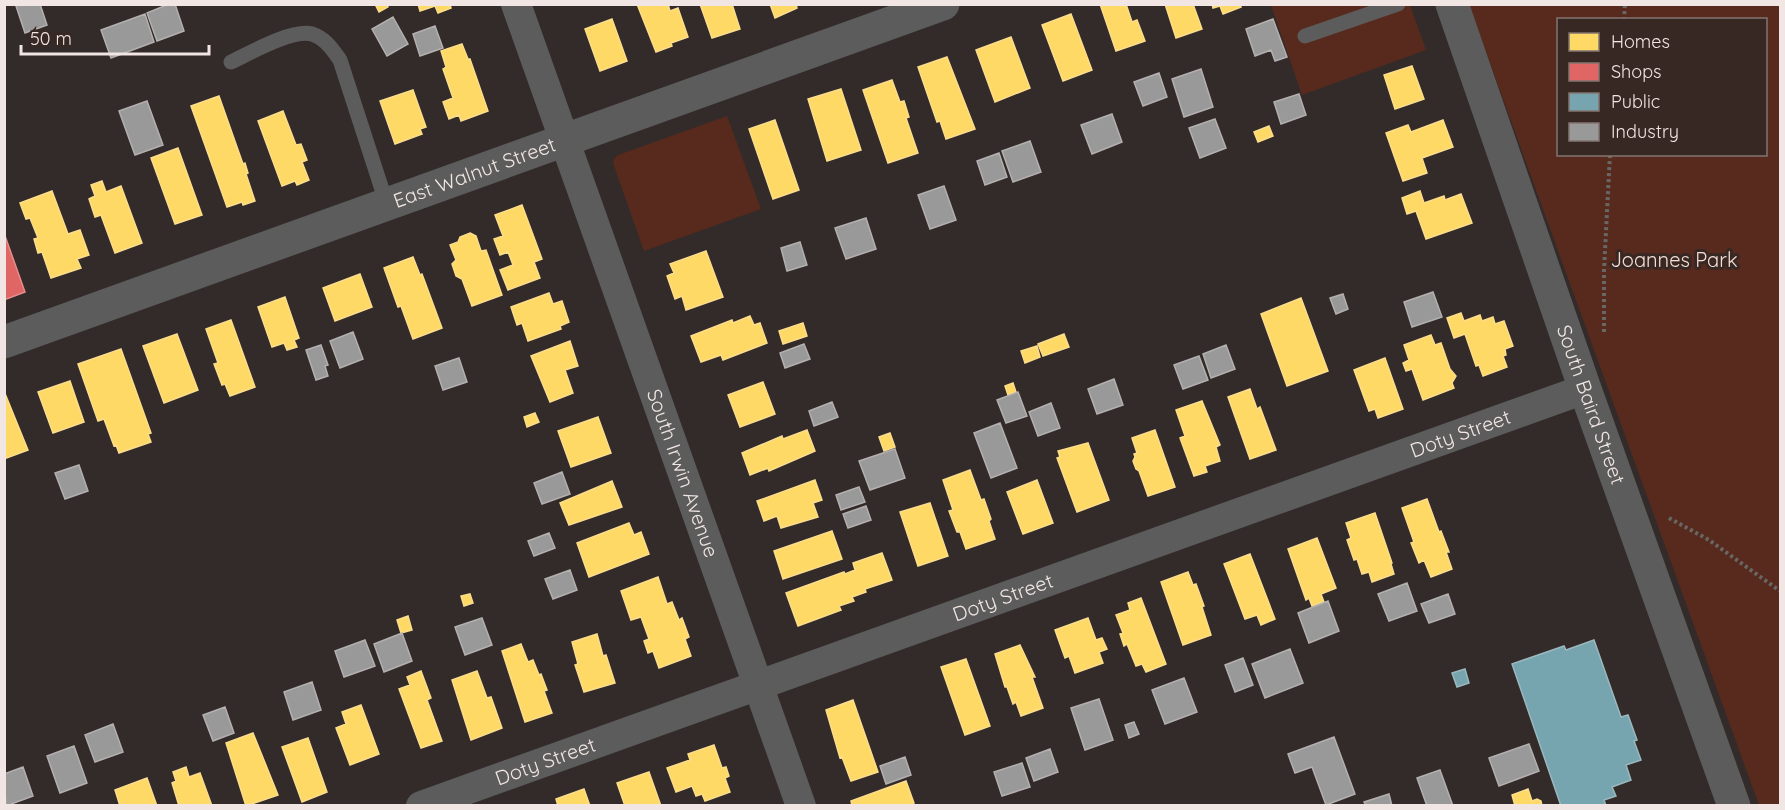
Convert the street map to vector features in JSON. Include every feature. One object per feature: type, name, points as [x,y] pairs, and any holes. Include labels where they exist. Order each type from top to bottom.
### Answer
[{"type":"street","name":"South Irwin Avenue","points":[[516,4],[801,806]]},
{"type":"street","name":"East Walnut Street","points":[[4,342],[943,4]]},
{"type":"street","name":"South Baird Street","points":[[1452,4],[1585,389],[1734,806]]},
{"type":"street","name":"Doty Street","points":[[421,806],[1585,389]]},
{"type":"lane","points":[[1305,36],[1398,4]]},
{"type":"lane","points":[[231,62],[283,37],[312,34],[329,44],[340,60],[387,205]]},
{"type":"path","points":[[1604,332],[1604,270],[1610,156]]},
{"type":"path","points":[[1669,518],[1709,540],[1780,591]]},
{"type":"green space","points":[[1271,5],[1410,5],[1426,50],[1302,95]]},
{"type":"green space","name":"Joannes Park","points":[[1469,5],[1780,5],[1780,805],[1759,805]]},
{"type":"green space","points":[[727,116],[761,209],[644,251],[613,163],[614,159],[618,155]]},
{"type":"building: Homes","points":[[375,4],[387,4],[388,7],[379,12]]},
{"type":"building: Homes","points":[[418,4],[450,4],[451,8],[438,13],[435,6],[420,11]]},
{"type":"building: Homes","points":[[637,4],[668,4],[670,11],[678,8],[688,37],[656,52]]},
{"type":"building: Homes","points":[[700,4],[732,4],[740,29],[712,38]]},
{"type":"building: Homes","points":[[770,4],[796,4],[797,8],[775,18]]},
{"type":"building: Homes","points":[[1100,4],[1126,4],[1132,22],[1137,20],[1145,41],[1116,51]]},
{"type":"building: Homes","points":[[1165,4],[1193,4],[1202,29],[1176,38]]},
{"type":"building: Homes","points":[[1212,4],[1240,4],[1241,7],[1223,14],[1220,6],[1213,8]]},
{"type":"building: Homes","points":[[1071,14],[1092,70],[1063,81],[1042,25]]},
{"type":"building: Homes","points":[[612,19],[627,61],[600,71],[585,29]]},
{"type":"building: Homes","points":[[1011,37],[1030,88],[995,102],[976,50]]},
{"type":"building: Homes","points":[[462,44],[470,59],[488,111],[461,121],[459,115],[449,119],[443,102],[453,98],[443,69],[446,67],[441,51]]},
{"type":"building: Homes","points":[[947,57],[975,129],[946,139],[940,121],[937,122],[918,67]]},
{"type":"building: Homes","points":[[1412,66],[1424,99],[1395,109],[1384,75]]},
{"type":"building: Homes","points":[[892,80],[900,102],[904,101],[909,117],[906,118],[918,153],[888,163],[863,90]]},
{"type":"building: Homes","points":[[841,89],[861,150],[827,161],[808,99]]},
{"type":"building: Homes","points":[[413,90],[426,127],[420,129],[422,134],[395,144],[380,101]]},
{"type":"building: Homes","points":[[219,96],[243,164],[245,163],[248,173],[246,174],[255,201],[243,205],[242,202],[227,207],[191,106]]},
{"type":"building: Homes","points":[[283,111],[296,145],[301,144],[307,160],[302,162],[309,180],[297,185],[295,181],[282,186],[258,121]]},
{"type":"building: Homes","points":[[775,120],[799,190],[773,199],[749,129]]},
{"type":"building: Homes","points":[[1443,120],[1453,147],[1422,158],[1427,173],[1403,181],[1386,133],[1408,125],[1411,132]]},
{"type":"building: Homes","points":[[1269,126],[1273,136],[1258,142],[1254,132]]},
{"type":"building: Homes","points":[[178,148],[202,215],[175,224],[151,158]]},
{"type":"building: Homes","points":[[102,181],[106,192],[121,186],[142,243],[115,253],[101,215],[95,217],[89,199],[95,196],[91,185]]},
{"type":"building: Homes","points":[[52,191],[68,234],[80,230],[89,255],[77,259],[81,268],[51,278],[42,252],[38,253],[34,239],[38,238],[30,218],[26,219],[20,203]]},
{"type":"building: Homes","points":[[1420,191],[1424,203],[1444,196],[1445,200],[1461,194],[1472,223],[1426,239],[1416,211],[1407,214],[1402,198]]},
{"type":"building: Homes","points":[[522,205],[542,259],[534,262],[540,278],[508,290],[500,270],[513,265],[508,252],[500,255],[494,239],[503,236],[495,215]]},
{"type":"building: Homes","points":[[470,233],[476,236],[481,251],[486,250],[502,295],[472,306],[462,279],[456,276],[452,264],[456,260],[450,245]]},
{"type":"building: Homes","points":[[706,251],[723,297],[686,310],[682,296],[675,299],[667,276],[674,273],[670,264]]},
{"type":"building: Homes","points":[[413,257],[420,275],[422,274],[442,328],[413,339],[384,268]]},
{"type":"building: Homes","points":[[360,274],[372,307],[335,321],[323,288]]},
{"type":"building: Homes","points":[[549,293],[553,304],[562,301],[569,322],[560,326],[561,329],[528,341],[522,323],[517,325],[511,307]]},
{"type":"building: Homes","points":[[285,297],[299,338],[294,340],[297,347],[287,350],[284,343],[272,347],[258,307]]},
{"type":"building: Homes","points":[[1301,298],[1328,371],[1287,386],[1261,314]]},
{"type":"building: Homes","points":[[1461,313],[1464,321],[1480,315],[1482,321],[1493,317],[1495,324],[1504,321],[1513,346],[1505,349],[1506,355],[1503,356],[1507,367],[1483,376],[1479,365],[1476,366],[1465,334],[1454,338],[1447,318]]},
{"type":"building: Homes","points":[[750,316],[754,325],[760,323],[767,343],[723,360],[721,355],[701,362],[691,336],[732,320],[733,323]]},
{"type":"building: Homes","points":[[231,320],[255,387],[230,396],[225,384],[222,385],[214,364],[218,363],[206,329]]},
{"type":"building: Homes","points":[[803,323],[807,336],[783,344],[779,331]]},
{"type":"building: Homes","points":[[177,334],[198,390],[164,403],[143,346]]},
{"type":"building: Homes","points":[[1064,334],[1069,347],[1043,356],[1038,344]]},
{"type":"building: Homes","points":[[1431,335],[1435,345],[1441,343],[1450,369],[1456,376],[1452,383],[1454,388],[1423,400],[1412,369],[1406,371],[1403,363],[1409,360],[1404,345]]},
{"type":"building: Homes","points":[[570,341],[578,366],[565,370],[573,393],[550,402],[531,356]]},
{"type":"building: Homes","points":[[1037,346],[1040,357],[1025,363],[1021,351]]},
{"type":"building: Homes","points":[[121,349],[151,433],[148,434],[151,442],[119,453],[104,419],[98,421],[78,364]]},
{"type":"building: Homes","points":[[1385,358],[1403,409],[1378,418],[1375,409],[1369,411],[1354,370]]},
{"type":"building: Homes","points":[[70,381],[84,422],[53,433],[38,392]]},
{"type":"building: Homes","points":[[763,382],[775,414],[740,427],[728,395]]},
{"type":"building: Homes","points":[[1013,383],[1016,392],[1008,395],[1005,386]]},
{"type":"building: Homes","points":[[1250,389],[1257,409],[1260,407],[1276,450],[1250,459],[1228,397]]},
{"type":"building: Homes","points":[[4,391],[28,450],[4,459]]},
{"type":"building: Homes","points":[[1202,401],[1220,445],[1216,447],[1220,461],[1205,466],[1207,472],[1194,476],[1180,438],[1185,436],[1176,410]]},
{"type":"building: Homes","points":[[535,413],[539,422],[527,427],[524,417]]},
{"type":"building: Homes","points":[[598,417],[611,453],[571,467],[558,431]]},
{"type":"building: Homes","points":[[807,430],[815,451],[769,471],[768,468],[750,475],[742,453],[782,436],[783,439]]},
{"type":"building: Homes","points":[[1155,430],[1175,487],[1148,496],[1133,461],[1134,454],[1137,453],[1132,438]]},
{"type":"building: Homes","points":[[890,433],[895,447],[884,451],[879,437]]},
{"type":"building: Homes","points":[[1088,443],[1109,500],[1077,512],[1057,458],[1060,457],[1058,451]]},
{"type":"building: Homes","points":[[970,470],[981,500],[984,499],[995,539],[966,549],[949,511],[953,510],[943,480]]},
{"type":"building: Homes","points":[[815,480],[822,500],[813,503],[818,517],[781,528],[777,516],[764,521],[757,501]]},
{"type":"building: Homes","points":[[1037,480],[1053,523],[1023,534],[1007,492]]},
{"type":"building: Homes","points":[[612,481],[622,507],[569,525],[560,503]]},
{"type":"building: Homes","points":[[1427,499],[1449,552],[1446,552],[1452,569],[1431,577],[1424,560],[1419,563],[1402,508]]},
{"type":"building: Homes","points":[[930,503],[948,556],[918,566],[900,512]]},
{"type":"building: Homes","points":[[1375,513],[1394,574],[1372,582],[1369,572],[1362,574],[1357,559],[1354,560],[1347,540],[1351,538],[1346,523]]},
{"type":"building: Homes","points":[[629,523],[634,535],[641,532],[649,554],[589,577],[577,543]]},
{"type":"building: Homes","points":[[832,531],[842,559],[783,579],[774,551]]},
{"type":"building: Homes","points":[[1317,538],[1336,588],[1321,594],[1324,602],[1312,606],[1309,598],[1306,600],[1288,549]]},
{"type":"building: Homes","points":[[882,553],[892,580],[865,589],[866,592],[852,597],[854,601],[839,606],[841,610],[798,626],[786,593],[855,570],[853,563]]},
{"type":"building: Homes","points":[[1250,554],[1275,619],[1261,625],[1257,615],[1245,619],[1224,564]]},
{"type":"building: Homes","points":[[1188,572],[1193,585],[1196,584],[1211,635],[1183,645],[1161,582]]},
{"type":"building: Homes","points":[[658,577],[667,604],[672,602],[679,620],[682,618],[689,637],[685,639],[691,656],[659,668],[653,651],[648,653],[644,641],[649,639],[641,617],[631,620],[621,591]]},
{"type":"building: Homes","points":[[470,594],[473,603],[464,606],[461,596]]},
{"type":"building: Homes","points":[[1141,598],[1166,664],[1146,672],[1142,664],[1136,666],[1127,644],[1124,646],[1120,634],[1123,633],[1116,615],[1130,610],[1128,603]]},
{"type":"building: Homes","points":[[408,616],[412,630],[401,633],[397,620]]},
{"type":"building: Homes","points":[[1088,618],[1096,640],[1102,638],[1107,649],[1099,652],[1103,663],[1075,673],[1069,656],[1065,658],[1055,630]]},
{"type":"building: Homes","points":[[597,634],[603,656],[606,655],[615,683],[584,692],[575,665],[578,664],[572,642]]},
{"type":"building: Homes","points":[[521,644],[528,662],[533,660],[539,675],[541,674],[552,713],[525,722],[502,651]]},
{"type":"building: Homes","points":[[1020,645],[1035,677],[1032,677],[1043,708],[1021,716],[1016,702],[1013,704],[1007,687],[1005,687],[995,654]]},
{"type":"building: Homes","points":[[966,659],[990,726],[965,735],[941,667]]},
{"type":"building: Homes","points":[[421,671],[431,698],[427,700],[442,741],[421,748],[399,689],[410,685],[407,677]]},
{"type":"building: Homes","points":[[477,671],[487,698],[491,697],[502,728],[471,740],[452,680]]},
{"type":"building: Homes","points":[[853,700],[878,772],[851,781],[842,757],[840,758],[826,710]]},
{"type":"building: Homes","points":[[361,705],[379,754],[350,765],[336,728],[346,724],[342,712]]},
{"type":"building: Homes","points":[[253,733],[278,795],[246,806],[226,743]]},
{"type":"building: Homes","points":[[308,738],[327,792],[302,802],[282,747]]},
{"type":"building: Homes","points":[[714,745],[722,768],[726,767],[729,776],[725,778],[730,792],[705,801],[702,794],[696,796],[692,786],[676,792],[667,768],[690,760],[688,754]]},
{"type":"building: Homes","points":[[186,767],[189,777],[200,773],[212,806],[179,806],[172,783],[176,781],[173,772]]},
{"type":"building: Homes","points":[[649,772],[661,806],[625,806],[617,783]]},
{"type":"building: Homes","points":[[147,778],[157,806],[120,806],[115,790]]},
{"type":"building: Homes","points":[[906,781],[914,803],[911,806],[852,806],[851,801]]},
{"type":"building: Homes","points":[[584,789],[590,806],[558,806],[556,799]]},
{"type":"building: Homes","points":[[1528,789],[1532,801],[1537,799],[1541,801],[1542,806],[1515,806],[1512,795]]},
{"type":"building: Shops","points":[[4,233],[25,292],[4,300]]},
{"type":"building: Public","points":[[1594,640],[1621,717],[1628,715],[1641,760],[1626,765],[1631,780],[1612,787],[1616,796],[1604,800],[1606,806],[1561,806],[1512,664],[1564,646],[1566,650]]},
{"type":"building: Public","points":[[1465,669],[1469,683],[1457,687],[1452,673]]},
{"type":"building: Industry","points":[[40,4],[47,25],[25,33],[16,6]]},
{"type":"building: Industry","points":[[169,4],[175,4],[184,31],[157,41],[147,13]]},
{"type":"building: Industry","points":[[145,14],[154,42],[111,58],[101,30]]},
{"type":"building: Industry","points":[[393,17],[408,44],[387,56],[372,29]]},
{"type":"building: Industry","points":[[1273,19],[1287,57],[1275,61],[1271,50],[1255,56],[1246,29]]},
{"type":"building: Industry","points":[[435,26],[443,48],[420,56],[413,34]]},
{"type":"building: Industry","points":[[1201,69],[1213,107],[1184,117],[1172,79]]},
{"type":"building: Industry","points":[[1159,73],[1167,97],[1143,106],[1134,82]]},
{"type":"building: Industry","points":[[1299,94],[1306,115],[1281,124],[1274,102]]},
{"type":"building: Industry","points":[[147,101],[163,145],[135,155],[119,111]]},
{"type":"building: Industry","points":[[1112,114],[1122,142],[1092,154],[1081,125]]},
{"type":"building: Industry","points":[[1215,119],[1226,148],[1200,158],[1189,128]]},
{"type":"building: Industry","points":[[1030,141],[1041,172],[1013,182],[1002,151]]},
{"type":"building: Industry","points":[[999,153],[1007,177],[985,185],[977,161]]},
{"type":"building: Industry","points":[[944,186],[956,220],[930,229],[918,195]]},
{"type":"building: Industry","points":[[866,218],[876,249],[846,259],[835,228]]},
{"type":"building: Industry","points":[[800,242],[807,265],[787,271],[781,248]]},
{"type":"building: Industry","points":[[1433,292],[1442,317],[1412,327],[1404,302]]},
{"type":"building: Industry","points":[[1343,294],[1348,309],[1336,314],[1330,298]]},
{"type":"building: Industry","points":[[353,332],[363,359],[340,368],[330,341]]},
{"type":"building: Industry","points":[[804,344],[810,359],[785,368],[780,353]]},
{"type":"building: Industry","points":[[321,345],[328,365],[325,366],[328,376],[316,380],[306,350]]},
{"type":"building: Industry","points":[[1226,345],[1235,369],[1211,378],[1203,354]]},
{"type":"building: Industry","points":[[1199,356],[1208,380],[1183,389],[1174,365]]},
{"type":"building: Industry","points":[[459,358],[467,382],[443,390],[435,366]]},
{"type":"building: Industry","points":[[1114,379],[1123,405],[1097,414],[1088,389]]},
{"type":"building: Industry","points":[[1018,392],[1027,416],[1006,423],[997,400]]},
{"type":"building: Industry","points":[[832,402],[838,417],[814,426],[809,411]]},
{"type":"building: Industry","points":[[1051,403],[1060,428],[1038,436],[1029,412]]},
{"type":"building: Industry","points":[[1000,423],[1017,468],[991,478],[974,433]]},
{"type":"building: Industry","points":[[895,449],[905,478],[870,490],[859,461]]},
{"type":"building: Industry","points":[[79,465],[88,491],[65,499],[55,473]]},
{"type":"building: Industry","points":[[562,472],[570,494],[542,504],[534,483]]},
{"type":"building: Industry","points":[[859,487],[865,502],[841,510],[836,495]]},
{"type":"building: Industry","points":[[866,506],[871,520],[848,528],[843,514]]},
{"type":"building: Industry","points":[[549,533],[555,548],[534,556],[528,541]]},
{"type":"building: Industry","points":[[570,570],[577,590],[553,599],[545,579]]},
{"type":"building: Industry","points":[[1407,583],[1417,611],[1389,621],[1378,594]]},
{"type":"building: Industry","points":[[1448,594],[1455,614],[1429,623],[1421,604]]},
{"type":"building: Industry","points":[[1328,601],[1339,631],[1309,643],[1298,613]]},
{"type":"building: Industry","points":[[482,618],[492,645],[465,655],[455,627]]},
{"type":"building: Industry","points":[[402,633],[412,661],[384,672],[374,644]]},
{"type":"building: Industry","points":[[365,640],[375,666],[344,677],[335,651]]},
{"type":"building: Industry","points":[[1290,649],[1303,683],[1265,698],[1252,664]]},
{"type":"building: Industry","points":[[1243,658],[1253,685],[1235,692],[1225,665]]},
{"type":"building: Industry","points":[[1184,678],[1197,712],[1165,724],[1152,690]]},
{"type":"building: Industry","points":[[312,682],[321,710],[293,720],[284,692]]},
{"type":"building: Industry","points":[[1099,699],[1113,740],[1085,750],[1071,708]]},
{"type":"building: Industry","points":[[225,707],[234,733],[213,741],[203,715]]},
{"type":"building: Industry","points":[[1134,722],[1139,734],[1129,738],[1125,725]]},
{"type":"building: Industry","points":[[113,724],[123,752],[95,762],[85,735]]},
{"type":"building: Industry","points":[[1334,737],[1355,794],[1326,805],[1312,767],[1295,773],[1288,754]]},
{"type":"building: Industry","points":[[1529,744],[1539,771],[1499,786],[1489,758]]},
{"type":"building: Industry","points":[[74,746],[87,783],[60,793],[47,756]]},
{"type":"building: Industry","points":[[1050,749],[1058,772],[1034,781],[1026,758]]},
{"type":"building: Industry","points":[[905,757],[911,775],[886,784],[880,766]]},
{"type":"building: Industry","points":[[1022,763],[1030,787],[1002,796],[994,772]]},
{"type":"building: Industry","points":[[23,767],[33,796],[6,806],[4,774]]},
{"type":"building: Industry","points":[[1440,770],[1453,806],[1427,806],[1417,778]]},
{"type":"building: Industry","points":[[1389,794],[1392,806],[1366,806],[1364,802]]}]
